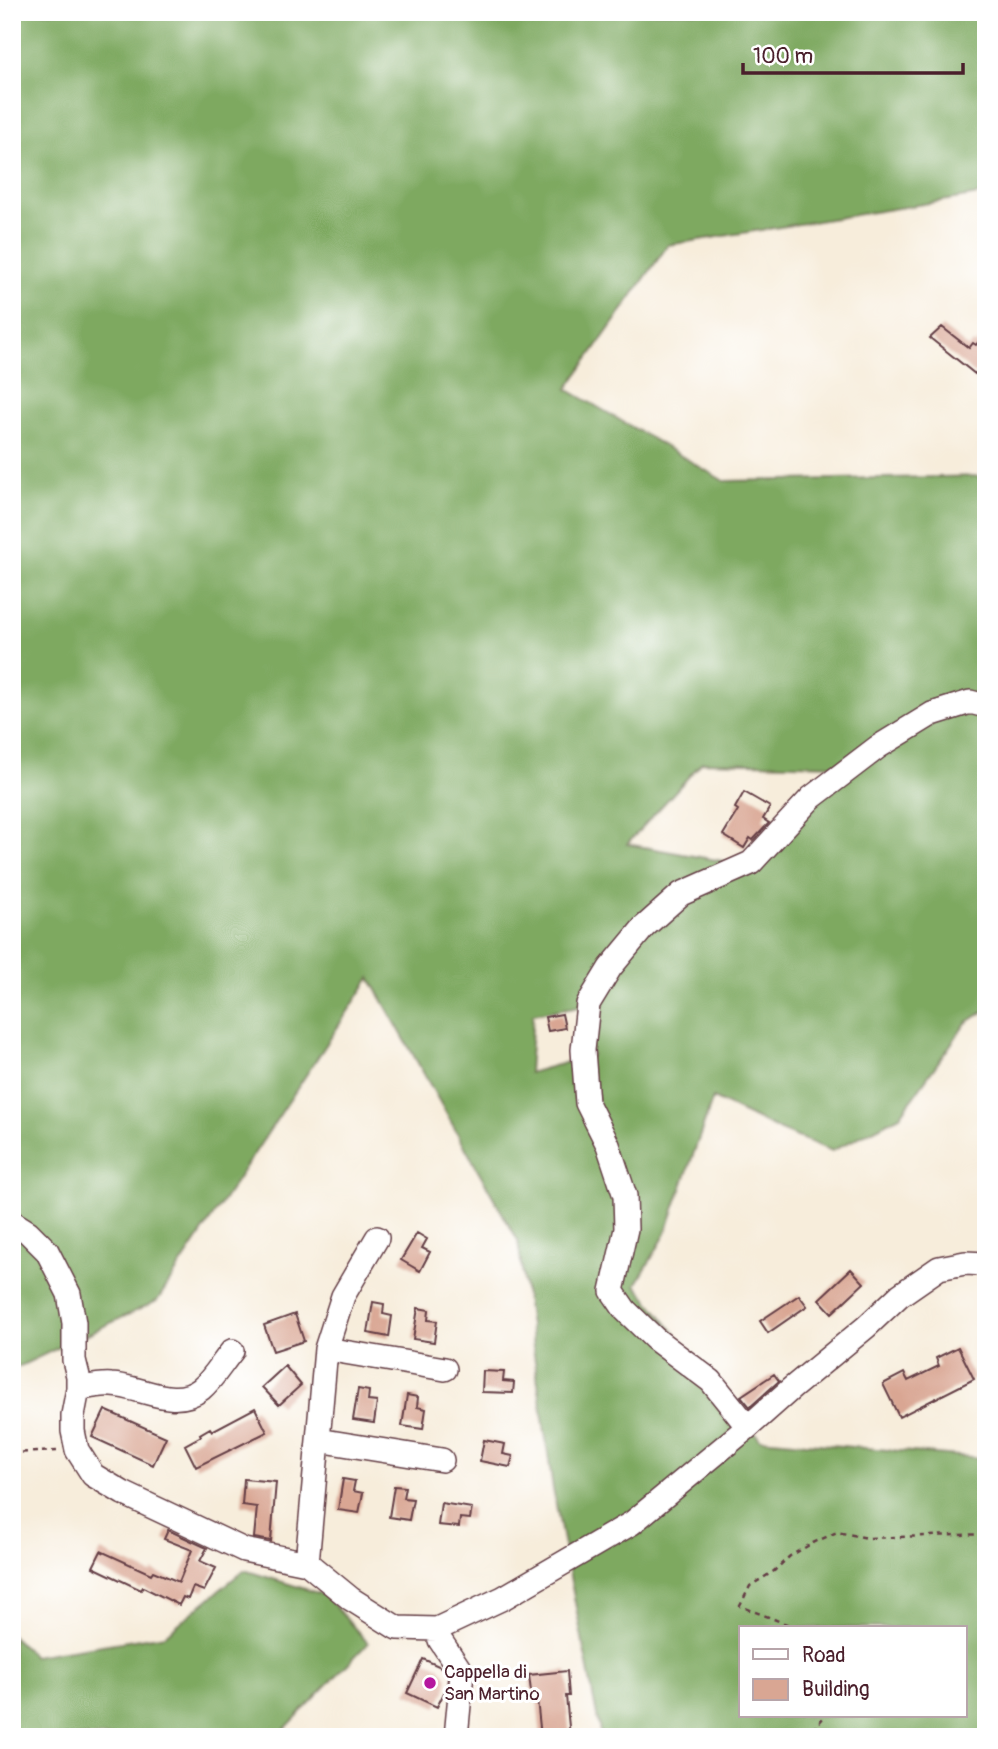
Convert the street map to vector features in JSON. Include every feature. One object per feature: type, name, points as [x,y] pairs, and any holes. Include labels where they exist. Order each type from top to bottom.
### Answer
[{"type":"street","points":[[748,1427],[711,1381],[654,1339],[625,1310],[612,1291],[626,1229],[625,1196],[608,1144],[587,1103],[583,1050],[588,1004],[610,968],[644,927],[681,894],[751,863],[811,798],[878,747],[932,714],[970,702],[986,706]]},
{"type":"street","points":[[12,1222],[28,1232],[47,1251],[69,1294],[74,1323],[74,1360],[78,1388],[73,1431],[77,1450],[93,1475],[123,1493],[244,1550],[307,1563],[351,1599],[397,1628],[437,1629],[503,1598],[632,1522],[748,1427],[900,1295],[939,1268],[965,1263],[986,1264]]},
{"type":"street","points":[[307,1563],[326,1349],[343,1296],[377,1238]]},
{"type":"street","points":[[326,1349],[445,1369]]},
{"type":"street","points":[[78,1388],[110,1385],[183,1398],[201,1389],[232,1351]]},
{"type":"street","points":[[318,1440],[442,1461]]},
{"type":"street","points":[[437,1629],[440,1640],[462,1673],[456,1737]]},
{"type":"path","points":[[12,1452],[77,1450]]},
{"type":"path","points":[[792,1626],[740,1606],[750,1586],[774,1571],[790,1556],[813,1543],[837,1532],[869,1538],[986,1534]]},
{"type":"path","points":[[806,1737],[823,1718]]},
{"type":"green space","points":[[12,12],[986,12],[986,194],[668,245],[567,389],[724,481],[986,476],[986,1010],[966,1023],[900,1116],[832,1151],[775,1128],[713,1098],[665,1235],[636,1285],[760,1439],[982,1458],[986,1456],[986,1737],[601,1737],[553,1489],[518,1241],[370,978],[157,1301],[12,1370]],"holes":[[[702,762],[840,765],[758,871],[728,862],[627,844]],[[580,1006],[592,1055],[529,1073],[533,1014]]]},
{"type":"green space","points":[[244,1570],[325,1595],[368,1643],[277,1737],[12,1737],[12,1636],[33,1656],[165,1635]]},
{"type":"building","points":[[942,327],[969,348],[973,343],[976,345],[986,332],[986,361],[975,374],[930,338]]},
{"type":"building","points":[[744,792],[770,807],[763,819],[769,823],[753,840],[750,838],[744,848],[723,835],[738,810],[735,808]]},
{"type":"building","points":[[562,1014],[565,1028],[548,1031],[545,1017]]},
{"type":"building","points":[[417,1233],[427,1239],[422,1248],[430,1252],[420,1271],[401,1260]]},
{"type":"building","points":[[851,1269],[864,1283],[832,1313],[819,1299]]},
{"type":"building","points":[[799,1295],[807,1306],[768,1333],[760,1321]]},
{"type":"building","points":[[373,1302],[384,1304],[383,1314],[392,1316],[389,1337],[368,1333]]},
{"type":"building","points":[[418,1308],[429,1310],[428,1320],[437,1321],[434,1342],[413,1339]]},
{"type":"building","points":[[295,1314],[304,1341],[273,1351],[264,1325]]},
{"type":"building","points":[[958,1347],[974,1379],[899,1417],[883,1384],[904,1373],[908,1381],[939,1366],[936,1358]]},
{"type":"building","points":[[285,1366],[301,1385],[279,1405],[262,1387]]},
{"type":"building","points":[[483,1371],[504,1372],[503,1381],[514,1382],[513,1393],[482,1392]]},
{"type":"building","points":[[774,1374],[779,1381],[750,1407],[741,1396]]},
{"type":"building","points":[[358,1389],[369,1391],[368,1401],[377,1402],[374,1423],[353,1420]]},
{"type":"building","points":[[407,1395],[418,1397],[417,1407],[426,1409],[423,1429],[402,1426]]},
{"type":"building","points":[[255,1408],[267,1432],[196,1467],[185,1445],[210,1428],[212,1431]]},
{"type":"building","points":[[105,1410],[166,1437],[153,1465],[92,1437]]},
{"type":"building","points":[[484,1440],[505,1444],[503,1454],[513,1456],[510,1467],[480,1461]]},
{"type":"building","points":[[244,1479],[276,1482],[271,1541],[254,1538],[257,1507],[242,1505]]},
{"type":"building","points":[[343,1479],[355,1481],[353,1491],[363,1493],[359,1513],[338,1510]]},
{"type":"building","points":[[394,1486],[405,1487],[403,1498],[413,1499],[409,1520],[389,1517]]},
{"type":"building","points":[[441,1503],[472,1508],[470,1519],[460,1518],[459,1527],[438,1525]]},
{"type":"building","points":[[168,1530],[207,1548],[200,1561],[216,1568],[204,1591],[193,1587],[188,1599],[183,1597],[179,1605],[93,1567],[101,1551],[151,1574],[153,1571],[179,1582],[192,1550],[164,1539]]},
{"type":"building","name":"Cappella di San Martino","points":[[423,1659],[441,1667],[448,1677],[447,1687],[437,1707],[407,1693]]},
{"type":"building","points":[[567,1671],[569,1696],[566,1696],[570,1737],[541,1737],[537,1699],[532,1700],[529,1675]]},
{"type":"place","name":"Cappella di San Martino","points":[[430,1683]]}]
